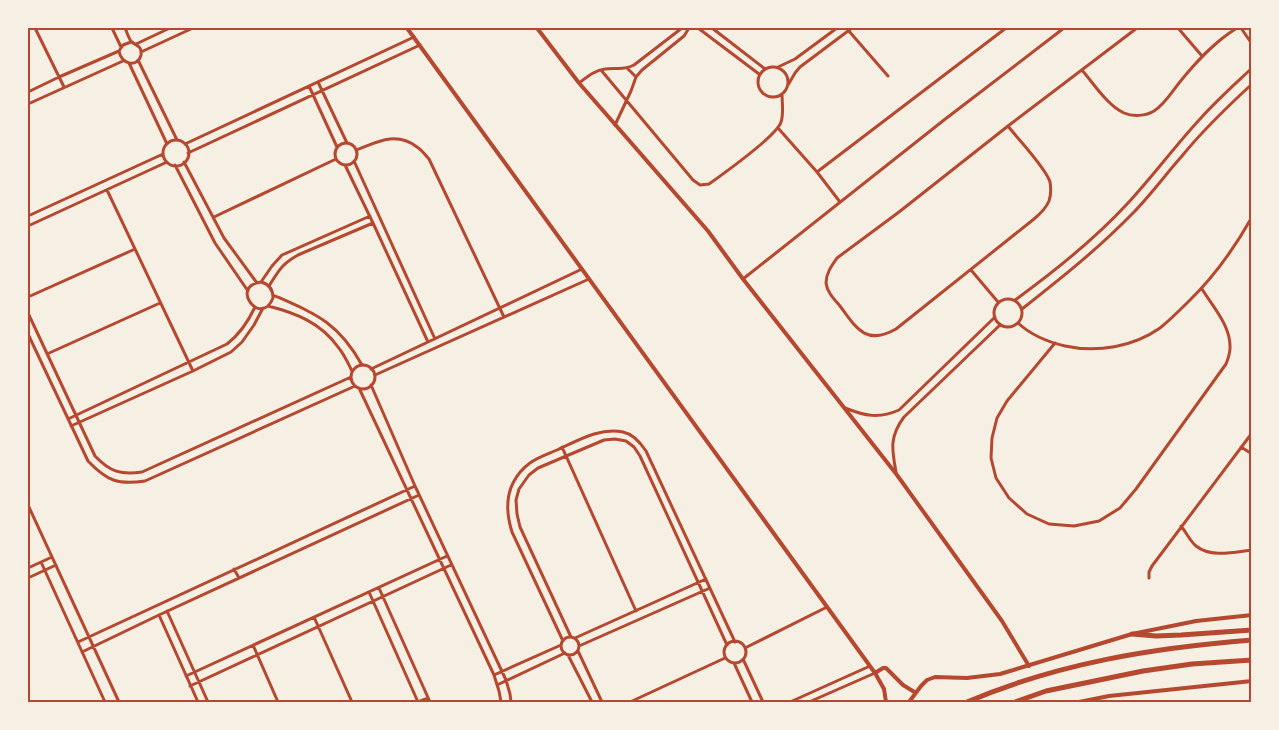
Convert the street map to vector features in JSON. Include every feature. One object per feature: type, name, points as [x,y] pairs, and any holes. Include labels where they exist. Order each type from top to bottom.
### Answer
[{"type":"highway","points":[[1132,634],[1175,636],[1252,630]]},
{"type":"highway","points":[[967,702],[1039,676],[1093,661],[1194,645],[1252,640]]},
{"type":"highway","points":[[1015,702],[1062,687],[1143,671],[1192,664],[1252,660]]},
{"type":"street","points":[[35,28],[64,87]]},
{"type":"street","points":[[112,28],[120,49],[120,57],[129,64],[167,144]]},
{"type":"street","points":[[125,28],[131,42]]},
{"type":"street","points":[[136,44],[170,28]]},
{"type":"street","points":[[141,52],[193,28]]},
{"type":"street","points":[[407,28],[875,673],[884,689],[886,702]]},
{"type":"street","points":[[537,28],[615,125],[697,218],[843,406],[896,475],[1002,621],[1028,666]]},
{"type":"street","points":[[579,82],[601,70],[627,68],[634,65],[682,28]]},
{"type":"street","points":[[615,125],[636,77],[684,36],[689,28]]},
{"type":"street","points":[[698,28],[760,74]]},
{"type":"street","points":[[712,28],[766,69]]},
{"type":"street","points":[[837,28],[795,59],[766,69],[760,74],[758,86],[763,94],[770,97],[782,94],[800,67],[850,29],[888,76]]},
{"type":"street","points":[[817,172],[1006,28]]},
{"type":"street","points":[[743,279],[938,124],[1064,28]]},
{"type":"street","points":[[1008,126],[1050,180],[1051,191],[1048,202],[1042,211],[896,329],[887,334],[877,336],[866,334],[858,329],[829,293],[826,284],[827,276],[837,258],[899,212],[1008,126],[1137,28]]},
{"type":"street","points":[[1178,28],[1202,56]]},
{"type":"street","points":[[1082,70],[1113,106],[1125,114],[1140,116],[1154,111],[1202,56],[1237,28]]},
{"type":"street","points":[[1241,28],[1252,44]]},
{"type":"street","points":[[185,144],[414,37]]},
{"type":"street","points":[[28,92],[120,49],[125,43],[131,42],[136,44],[141,52],[138,60],[129,64]]},
{"type":"street","points":[[188,153],[420,45]]},
{"type":"street","points":[[138,60],[177,140]]},
{"type":"street","points":[[28,104],[123,61]]},
{"type":"street","points":[[776,67],[782,69],[786,74],[788,85]]},
{"type":"street","points":[[627,68],[636,77]]},
{"type":"street","points":[[1015,300],[1059,267],[1101,230],[1151,177],[1200,119],[1252,68]]},
{"type":"street","points":[[601,70],[693,180],[700,185],[713,181],[769,138],[781,123],[782,94]]},
{"type":"street","points":[[318,82],[347,143]]},
{"type":"street","points":[[1022,309],[1083,260],[1115,231],[1156,188],[1208,126],[1252,84]]},
{"type":"street","points":[[309,86],[312,96],[338,147]]},
{"type":"street","points":[[778,128],[817,172],[840,202]]},
{"type":"street","points":[[356,150],[387,138],[402,139],[417,147],[429,159],[504,317]]},
{"type":"street","points":[[177,140],[185,144],[188,153],[184,162],[175,165],[167,162],[163,154],[167,144],[177,140]]},
{"type":"street","points":[[344,165],[350,164],[356,155],[356,150],[347,143],[338,147],[335,153],[336,159],[344,165],[435,348]]},
{"type":"street","points":[[28,216],[163,154]]},
{"type":"street","points":[[214,216],[336,159]]},
{"type":"street","points":[[354,160],[431,340]]},
{"type":"street","points":[[28,226],[167,162]]},
{"type":"street","points":[[184,162],[224,238],[259,283]]},
{"type":"street","points":[[175,165],[215,243],[248,291]]},
{"type":"street","points":[[107,190],[193,371]]},
{"type":"street","points":[[259,283],[282,255],[370,216]]},
{"type":"street","points":[[1018,323],[1037,336],[1075,348],[1095,350],[1118,346],[1139,339],[1159,328],[1202,289],[1238,241],[1252,217]]},
{"type":"street","points":[[269,286],[278,270],[287,261],[379,218]]},
{"type":"street","points":[[28,297],[134,249]]},
{"type":"street","points":[[371,368],[582,269]]},
{"type":"street","points":[[971,270],[998,302]]},
{"type":"street","points":[[375,375],[589,279]]},
{"type":"street","points":[[259,283],[269,286],[273,294],[272,301],[263,308],[255,307],[249,302],[247,295],[253,284],[259,283]]},
{"type":"street","points":[[1055,343],[1007,401],[997,418],[992,438],[991,458],[996,478],[1009,498],[1027,514],[1050,524],[1074,526],[1099,521],[1120,508],[1136,489],[1226,364],[1230,350],[1229,336],[1224,322],[1202,289]]},
{"type":"street","points":[[273,294],[314,314],[336,329],[349,344],[362,365]]},
{"type":"street","points":[[1006,298],[1015,300],[1022,309],[1022,317],[1015,325],[1008,327],[1000,325],[994,317],[994,308],[998,302],[1006,298]]},
{"type":"street","points":[[47,354],[160,303]]},
{"type":"street","points":[[268,306],[301,316],[323,330],[340,348],[352,370],[351,380],[355,386],[364,388],[371,385],[374,381],[375,375],[371,368],[366,365],[357,366],[352,370]]},
{"type":"street","points":[[68,419],[227,344],[248,321],[255,307]]},
{"type":"street","points":[[71,426],[231,352],[242,342],[263,308]]},
{"type":"street","points":[[28,313],[95,456],[104,466],[116,472],[129,474],[142,472],[351,377]]},
{"type":"street","points":[[843,406],[868,416],[879,416],[899,410],[994,317]]},
{"type":"street","points":[[896,475],[892,449],[899,424],[1000,325]]},
{"type":"street","points":[[28,334],[88,461],[99,473],[114,480],[129,483],[145,480],[355,386]]},
{"type":"street","points":[[371,385],[451,565],[506,680],[511,702]]},
{"type":"street","points":[[359,388],[494,675],[501,702]]},
{"type":"street","points":[[592,702],[562,650],[563,640],[510,526],[508,496],[519,473],[534,460],[562,448],[596,434],[611,431],[630,434],[643,446],[735,642]]},
{"type":"street","points":[[596,434],[598,442]]},
{"type":"street","points":[[1149,578],[1152,566],[1252,434]]},
{"type":"street","points":[[602,702],[578,651],[578,642],[573,638],[518,521],[516,500],[521,484],[528,475],[538,468],[598,442],[615,439],[630,444],[640,456],[647,470],[726,645],[725,658],[729,662],[734,663],[743,659],[745,648],[741,643],[730,642],[726,645]]},
{"type":"street","points":[[1241,447],[1252,454]]},
{"type":"street","points":[[562,448],[636,611]]},
{"type":"street","points":[[647,470],[654,467]]},
{"type":"street","points":[[78,642],[415,486]]},
{"type":"street","points":[[82,652],[166,611],[419,495]]},
{"type":"street","points":[[28,505],[119,702]]},
{"type":"street","points":[[1181,526],[1195,545],[1206,552],[1219,553],[1252,550]]},
{"type":"street","points":[[28,568],[52,556]]},
{"type":"street","points":[[186,676],[448,556]]},
{"type":"street","points":[[41,562],[105,702]]},
{"type":"street","points":[[28,578],[56,565]]},
{"type":"street","points":[[190,686],[451,565]]},
{"type":"street","points":[[234,569],[239,578]]},
{"type":"street","points":[[563,640],[573,638],[706,579]]},
{"type":"street","points":[[379,588],[430,702]]},
{"type":"street","points":[[579,646],[710,588]]},
{"type":"street","points":[[369,592],[418,702],[428,698]]},
{"type":"street","points":[[745,648],[827,607]]},
{"type":"street","points":[[166,611],[208,702]]},
{"type":"street","points":[[159,615],[198,702]]},
{"type":"street","points":[[909,702],[924,683],[935,677],[967,678],[1000,674],[1093,644],[1132,634],[1196,621],[1252,615]]},
{"type":"street","points":[[314,617],[352,702]]},
{"type":"street","points":[[253,645],[278,702]]},
{"type":"street","points":[[494,675],[561,645]]},
{"type":"street","points":[[497,685],[566,654],[574,654],[578,651]]},
{"type":"street","points":[[630,702],[725,658]]},
{"type":"street","points":[[743,659],[763,702]]},
{"type":"street","points":[[734,663],[752,702]]},
{"type":"street","points":[[790,702],[870,666]]},
{"type":"street","points":[[809,702],[883,668],[886,668],[902,685],[916,693]]},
{"type":"street","points":[[1079,702],[1109,696],[1252,681]]},
{"type":"street","points":[[1104,702],[1109,696]]}]
